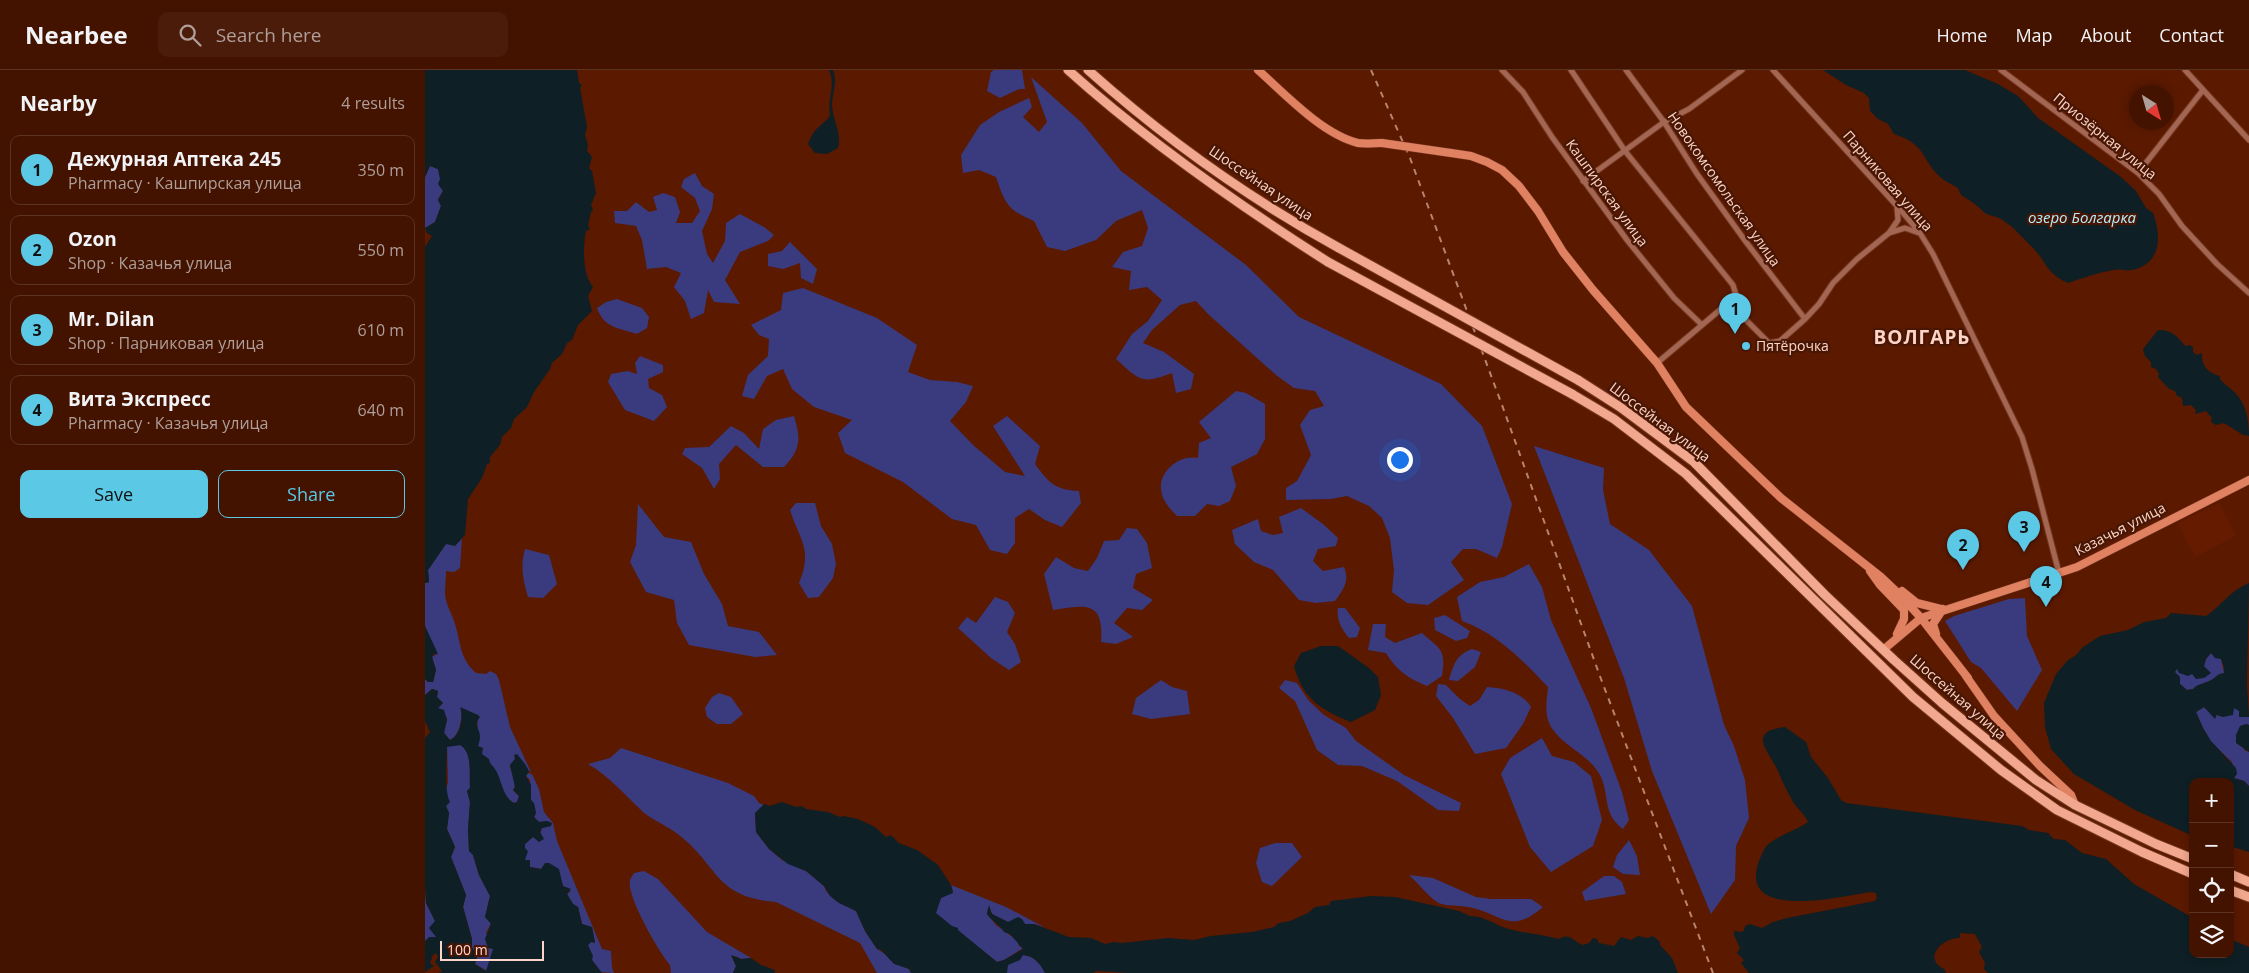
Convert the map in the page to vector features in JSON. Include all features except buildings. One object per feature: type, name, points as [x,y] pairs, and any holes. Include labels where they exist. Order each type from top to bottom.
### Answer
[{"type":"main road","name":"Шоссейная улица","points":[[1068,70],[1110,108],[1166,151],[1279,231],[1328,262],[1572,394],[1614,419],[1686,474],[1820,604],[1873,660],[1913,697],[2001,770],[2057,810],[2142,852],[2189,872]]},
{"type":"main road","name":"Шоссейная улица","points":[[1088,70],[1173,140],[1285,218],[1578,380],[1620,407],[1694,462],[1825,594],[1941,703],[2036,780],[2075,805]]},
{"type":"main road","name":"Шоссейная улица","points":[[1258,70],[1316,120],[1337,134],[1359,143],[1381,143],[1451,153],[1487,162],[1502,170],[1519,186],[1539,211],[1563,252],[1593,290],[1657,362],[1686,407],[1781,498],[1885,581],[1921,618],[1968,678]]},
{"type":"main road","name":"Казачья улица","points":[[1873,660],[1895,638],[1921,618],[1943,609],[2077,567],[2249,480]]},
{"type":"main road","name":"Шоссейная улица","points":[[1863,563],[1880,585],[1904,610],[1904,619],[1895,638]]},
{"type":"main road","name":"Казачья улица","points":[[1885,581],[1900,589],[1917,603],[1931,608],[1943,609]]},
{"type":"main road","name":"Шоссейная улица","points":[[1943,609],[1933,624],[1934,632],[1994,716],[2040,766],[2071,795],[2075,805]]},
{"type":"main road","points":[[2075,805],[2156,844],[2189,857]]},
{"type":"main road","points":[[2234,876],[2249,882]]},
{"type":"main road","points":[[2234,891],[2249,897]]},
{"type":"street","name":"Кашпирская улица","points":[[1502,70],[1523,92],[1552,137],[1627,240],[1674,298],[1701,324]]},
{"type":"street","points":[[1571,70],[1603,122],[1625,152],[1733,285],[1736,295],[1734,308]]},
{"type":"street","name":"Новокомсомольская улица","points":[[1626,70],[1664,122],[1697,174],[1805,320]]},
{"type":"street","points":[[1583,181],[1664,122],[1689,109],[1741,70]]},
{"type":"street","name":"Парниковая улица","points":[[1773,70],[1897,206],[1920,233],[1933,254],[2021,436],[2032,469],[2059,573]]},
{"type":"street","name":"Приозёрная улица","points":[[2001,70],[2138,173],[2159,194],[2182,226],[2217,264],[2249,293]]},
{"type":"street","points":[[2185,70],[2249,140]]},
{"type":"street","points":[[2138,173],[2203,90]]},
{"type":"street","points":[[1657,362],[1721,309],[1734,308],[1769,343],[1780,342],[1805,320],[1819,304],[1833,283],[1857,259],[1889,233],[1898,220],[1897,206]]},
{"type":"street","points":[[1889,233],[1905,228],[1920,233]]},
{"type":"shaded area","points":[[994,70],[1022,70],[1025,89],[1019,89],[1000,98],[987,91],[991,72]]},
{"type":"shaded area","points":[[1031,77],[1082,123],[1121,171],[1246,265],[1299,317],[1441,384],[1482,426],[1512,504],[1502,547],[1497,558],[1476,549],[1463,549],[1451,562],[1464,580],[1428,605],[1407,603],[1392,592],[1394,570],[1390,538],[1382,518],[1369,506],[1347,496],[1331,499],[1286,500],[1286,488],[1297,481],[1311,455],[1300,425],[1310,410],[1324,406],[1315,391],[1294,388],[1276,375],[1196,301],[1180,305],[1152,330],[1143,343],[1164,352],[1194,374],[1191,389],[1176,393],[1172,373],[1153,379],[1141,378],[1130,372],[1116,359],[1132,334],[1148,321],[1162,300],[1147,287],[1129,290],[1131,271],[1112,267],[1123,252],[1142,246],[1148,228],[1142,210],[1116,221],[1096,240],[1065,251],[1047,247],[1034,221],[1018,213],[1005,200],[996,177],[979,170],[963,173],[961,155],[980,125],[999,112],[1029,98],[1032,107],[1023,117],[1039,132],[1047,122]]},
{"type":"shaded area","points":[[430,166],[438,169],[443,191],[438,199],[441,206],[435,222],[425,228],[425,177]]},
{"type":"shaded area","points":[[695,173],[702,186],[714,194],[712,209],[702,231],[707,254],[713,263],[725,241],[726,223],[740,214],[764,227],[774,235],[768,241],[740,252],[725,280],[740,304],[714,302],[708,290],[704,313],[691,319],[685,301],[674,287],[681,273],[666,267],[647,269],[642,240],[636,226],[615,223],[614,211],[627,211],[636,202],[649,212],[657,210],[653,197],[663,193],[675,197],[680,212],[676,223],[692,223],[700,211],[695,198],[681,187],[684,179]]},
{"type":"shaded area","points":[[790,242],[817,269],[813,284],[801,278],[800,263],[783,269],[768,266],[768,254],[782,251]]},
{"type":"shaded area","points":[[803,288],[877,318],[917,345],[908,372],[930,380],[957,382],[973,386],[966,402],[950,421],[973,445],[1005,472],[1025,476],[993,426],[1007,416],[1040,446],[1035,464],[1044,476],[1058,487],[1079,491],[1081,503],[1062,527],[1045,520],[1029,509],[1015,518],[1015,543],[1007,554],[990,550],[976,525],[952,519],[903,482],[845,453],[838,433],[852,420],[814,407],[792,389],[783,369],[767,376],[754,399],[742,396],[748,375],[768,356],[769,339],[759,335],[751,325],[781,310],[783,293]]},
{"type":"shaded area","points":[[617,299],[642,308],[649,317],[647,328],[637,334],[613,326],[604,320],[597,308],[606,302]]},
{"type":"shaded area","points":[[640,356],[663,365],[663,372],[648,379],[649,388],[662,395],[667,407],[654,421],[625,410],[608,382],[611,374],[628,371],[637,374],[635,363]]},
{"type":"shaded area","points":[[1236,391],[1246,393],[1265,404],[1265,439],[1257,454],[1231,467],[1236,486],[1230,501],[1219,506],[1207,504],[1195,516],[1177,516],[1164,500],[1161,482],[1167,470],[1178,461],[1191,457],[1198,458],[1199,443],[1211,438],[1199,422]]},
{"type":"shaded area","points":[[794,416],[798,431],[798,443],[794,455],[784,467],[763,467],[736,445],[719,464],[720,479],[714,489],[702,468],[682,454],[685,448],[709,447],[731,426],[744,433],[759,449],[763,429],[776,420]]},
{"type":"shaded area","points":[[1534,446],[1604,468],[1603,490],[1610,524],[1649,550],[1692,606],[1724,725],[1734,746],[1745,780],[1749,818],[1736,846],[1735,880],[1711,914],[1652,771],[1624,678]]},
{"type":"shaded area","points":[[796,503],[815,503],[821,526],[832,544],[836,564],[833,578],[819,597],[808,598],[799,583],[805,562],[805,553],[790,510]]},
{"type":"shaded area","points":[[2219,503],[2236,536],[2195,557],[2178,523]]},
{"type":"shaded area","points":[[638,504],[664,537],[691,542],[704,574],[722,604],[728,626],[759,632],[777,655],[755,657],[689,645],[677,623],[674,600],[646,592],[630,562],[636,545]]},
{"type":"shaded area","points":[[1301,508],[1338,538],[1336,546],[1318,549],[1313,561],[1323,571],[1344,567],[1346,581],[1335,601],[1316,603],[1299,600],[1273,570],[1254,562],[1235,544],[1232,530],[1258,519],[1261,531],[1273,535],[1283,533],[1279,517]]},
{"type":"shaded area","points":[[1127,528],[1137,529],[1147,543],[1152,568],[1136,574],[1133,588],[1153,600],[1142,610],[1127,608],[1114,623],[1133,637],[1116,644],[1101,642],[1099,619],[1096,612],[1091,608],[1075,607],[1053,610],[1044,574],[1056,557],[1074,568],[1088,571],[1097,558],[1104,541],[1119,540]]},
{"type":"shaded area","points":[[462,538],[460,568],[454,572],[446,571],[445,594],[466,662],[476,673],[486,674],[490,671],[496,674],[499,680],[510,727],[531,772],[527,770],[525,765],[515,759],[510,765],[515,781],[513,790],[519,796],[517,802],[514,803],[507,798],[487,758],[481,754],[482,751],[478,746],[477,719],[471,713],[462,711],[458,731],[450,740],[444,733],[447,718],[438,708],[443,703],[437,697],[438,691],[432,689],[425,695],[425,679],[428,682],[433,682],[436,670],[432,657],[437,654],[425,626],[425,583],[429,582],[428,570],[446,544],[459,542]]},
{"type":"shaded area","points":[[525,549],[549,555],[557,584],[543,598],[528,597],[523,573]]},
{"type":"shaded area","points":[[1529,564],[1542,587],[1551,620],[1591,708],[1622,792],[1629,820],[1623,829],[1616,823],[1609,811],[1604,785],[1596,769],[1561,739],[1550,725],[1546,711],[1548,687],[1498,640],[1475,626],[1462,621],[1457,597],[1480,582],[1504,577]]},
{"type":"shaded area","points":[[995,597],[1008,602],[1015,613],[1007,632],[1015,644],[1021,662],[1009,670],[991,658],[958,628],[967,617],[976,623]]},
{"type":"shaded area","points":[[2025,598],[2027,636],[2042,670],[2017,711],[1981,668],[1971,662],[1945,621],[1954,616],[2009,599]]},
{"type":"shaded area","points":[[1338,608],[1345,608],[1360,628],[1357,637],[1349,638],[1344,631],[1340,624]]},
{"type":"shaded area","points":[[1445,615],[1470,631],[1467,638],[1456,641],[1435,630],[1434,618]]},
{"type":"shaded area","points":[[1373,624],[1386,624],[1385,637],[1395,643],[1422,633],[1441,651],[1443,660],[1442,676],[1427,686],[1414,680],[1394,665],[1386,653],[1368,650]]},
{"type":"shaded area","points":[[1472,649],[1481,652],[1475,667],[1458,681],[1449,680],[1456,661]]},
{"type":"shaded area","points":[[2211,653],[2221,659],[2224,673],[2194,689],[2187,690],[2180,684],[2174,672],[2177,668],[2192,673],[2204,666],[2206,659]]},
{"type":"shaded area","points":[[1161,680],[1172,687],[1187,691],[1190,714],[1151,719],[1132,714],[1136,698]]},
{"type":"shaded area","points":[[1285,680],[1297,683],[1309,701],[1324,715],[1346,728],[1356,741],[1404,775],[1461,803],[1459,811],[1438,810],[1397,781],[1362,766],[1338,765],[1317,750],[1295,701],[1279,688]]},
{"type":"shaded area","points":[[1438,684],[1446,685],[1470,706],[1479,700],[1487,687],[1499,688],[1517,694],[1531,707],[1523,724],[1506,748],[1475,754],[1453,718],[1436,696]]},
{"type":"shaded area","points":[[719,693],[731,697],[743,714],[731,724],[717,724],[707,717],[705,708],[712,697]]},
{"type":"shaded area","points":[[2204,707],[2216,718],[2216,714],[2234,707],[2249,717],[2249,725],[2246,724],[2244,750],[2249,752],[2249,786],[2244,781],[2234,778],[2232,762],[2211,742],[2196,712]]},
{"type":"shaded area","points":[[1542,738],[1552,756],[1574,762],[1591,776],[1602,820],[1593,846],[1551,872],[1530,847],[1501,774],[1510,758]]},
{"type":"shaded area","points":[[460,745],[464,748],[469,758],[470,788],[467,791],[470,802],[469,850],[473,855],[479,875],[490,896],[485,917],[491,923],[486,933],[494,949],[487,971],[475,964],[477,957],[472,947],[472,939],[463,907],[466,895],[451,857],[455,847],[447,829],[449,813],[446,806],[445,793],[448,782],[447,746]]},
{"type":"shaded area","points":[[621,748],[728,783],[754,796],[759,803],[764,805],[755,813],[756,832],[769,849],[782,860],[806,871],[824,886],[826,891],[836,901],[856,911],[865,931],[877,949],[909,969],[911,973],[877,973],[860,943],[776,902],[740,894],[729,887],[679,835],[643,812],[610,780],[588,764],[610,758]]},
{"type":"shaded area","points":[[528,773],[532,774],[539,789],[544,812],[553,823],[557,841],[602,949],[611,951],[614,973],[601,972],[592,960],[588,945],[591,942],[595,942],[592,928],[582,924],[578,907],[567,894],[570,892],[569,889],[563,886],[557,869],[544,866],[541,869],[530,867],[525,860],[525,844],[533,837],[538,840],[542,828],[551,826],[551,823],[547,821],[539,822],[534,817],[535,810],[531,800],[530,780],[526,776]]},
{"type":"shaded area","points":[[1629,840],[1637,856],[1640,875],[1623,874],[1613,867],[1617,855]]},
{"type":"shaded area","points":[[1275,843],[1292,843],[1302,857],[1272,886],[1262,882],[1256,863],[1260,848]]},
{"type":"shaded area","points":[[644,871],[658,879],[707,932],[751,958],[741,959],[735,956],[732,957],[736,966],[733,973],[671,973],[670,965],[651,937],[630,888],[630,880],[634,873]]},
{"type":"shaded area","points":[[1409,875],[1433,878],[1476,897],[1531,899],[1543,907],[1522,920],[1505,920],[1464,906],[1440,904]]},
{"type":"shaded area","points":[[1604,876],[1614,876],[1622,882],[1626,894],[1585,901],[1582,892]]},
{"type":"shaded area","points":[[951,885],[1006,907],[1044,927],[1025,924],[1021,919],[1008,922],[992,914],[988,907],[987,914],[996,925],[1018,941],[1019,946],[1023,948],[1004,960],[997,962],[935,913],[941,898],[953,891]]},
{"type":"shaded area","points":[[425,887],[426,903],[435,921],[437,937],[425,941]]},
{"type":"shaded area","points":[[1023,955],[1036,961],[1045,973],[1007,973],[1007,965]]},
{"type":"water","points":[[425,70],[577,70],[579,83],[582,85],[580,88],[587,127],[585,135],[588,146],[587,151],[592,157],[589,168],[592,171],[596,193],[591,205],[593,210],[588,225],[590,229],[586,231],[584,244],[585,268],[593,287],[588,296],[592,311],[578,325],[572,340],[567,343],[562,354],[552,363],[527,407],[514,419],[511,428],[502,437],[500,445],[490,457],[490,463],[487,464],[482,478],[468,499],[465,535],[455,546],[446,544],[428,570],[429,582],[425,583],[425,247],[432,236],[427,233],[425,228],[435,222],[441,206],[438,200],[443,191],[438,184],[440,179],[438,169],[430,166],[425,177]]},
{"type":"water","points":[[829,70],[833,70],[835,79],[832,105],[839,137],[838,148],[827,154],[815,153],[808,144],[810,138],[830,116],[832,81]]},
{"type":"water","name":"озеро Болгарка","points":[[1823,70],[1965,70],[1998,84],[2018,96],[2038,118],[2121,177],[2136,191],[2146,208],[2153,213],[2156,221],[2158,238],[2155,253],[2145,265],[2133,270],[2113,270],[2068,283],[2060,279],[2054,275],[2036,251],[2012,227],[1999,218],[1988,215],[1961,195],[1958,188],[1937,174],[1913,143],[1894,134],[1888,124],[1878,119],[1870,111],[1869,98],[1864,93],[1846,85]]},
{"type":"water","points":[[2158,330],[2173,334],[2185,346],[2190,345],[2193,347],[2193,352],[2197,355],[2202,353],[2206,368],[2220,376],[2221,381],[2237,395],[2244,405],[2249,436],[2243,435],[2224,423],[2216,425],[2211,422],[2212,418],[2206,411],[2195,414],[2196,410],[2191,405],[2183,406],[2182,398],[2168,388],[2158,377],[2159,374],[2156,369],[2151,367],[2151,362],[2145,356],[2143,349]]},
{"type":"water","points":[[2249,583],[2247,684],[2249,717],[2239,717],[2239,711],[2234,708],[2233,715],[2223,717],[2216,715],[2215,719],[2204,707],[2196,712],[2211,741],[2236,768],[2237,774],[2234,778],[2189,778],[2189,834],[2135,810],[2074,774],[2051,749],[2045,727],[2044,703],[2056,674],[2083,647],[2100,636],[2128,630],[2144,622],[2166,618],[2171,613],[2206,616],[2232,594]],"holes":[[[2211,653],[2215,658],[2221,659],[2224,673],[2193,689],[2187,690],[2180,684],[2180,677],[2175,672],[2177,669],[2179,673],[2188,676],[2192,674],[2196,679],[2204,678],[2211,673],[2204,666],[2206,659]]]},
{"type":"water","points":[[425,626],[438,654],[434,654],[432,657],[436,670],[433,682],[428,682],[425,679]]},
{"type":"water","points":[[1321,646],[1338,646],[1369,668],[1378,677],[1381,695],[1375,710],[1351,722],[1322,708],[1308,695],[1302,687],[1294,666],[1301,653]]},
{"type":"water","points":[[432,689],[438,691],[437,697],[443,703],[438,708],[444,710],[447,720],[444,733],[450,740],[459,731],[462,716],[460,707],[480,717],[477,723],[480,734],[478,746],[483,748],[482,754],[489,759],[507,797],[514,803],[517,802],[519,796],[513,790],[515,787],[510,765],[515,759],[514,755],[517,754],[525,764],[529,771],[526,776],[531,785],[531,800],[534,803],[536,813],[534,817],[539,822],[547,821],[552,823],[551,826],[542,828],[540,832],[544,839],[539,842],[533,837],[525,844],[525,848],[528,851],[525,860],[530,860],[530,867],[541,869],[545,863],[549,863],[559,869],[563,886],[571,889],[567,894],[573,904],[578,907],[582,924],[592,927],[595,943],[591,942],[588,945],[593,956],[592,960],[602,973],[439,973],[442,971],[435,962],[438,957],[436,953],[433,955],[430,963],[434,966],[425,972],[425,941],[429,937],[436,937],[429,928],[435,921],[426,903],[425,887],[425,738],[430,732],[425,721],[425,695]],"holes":[[[460,745],[464,748],[469,758],[470,771],[470,788],[467,791],[470,802],[469,851],[473,855],[479,875],[490,896],[485,917],[491,924],[485,939],[488,948],[493,949],[486,971],[475,964],[477,957],[472,947],[472,939],[463,907],[466,895],[451,857],[455,847],[447,829],[449,813],[446,806],[450,802],[446,783],[447,747]]]},
{"type":"water","points":[[2249,725],[2249,752],[2236,743],[2236,735],[2240,726]]},
{"type":"water","points":[[1785,727],[1806,742],[1811,757],[1828,778],[1841,800],[1846,803],[2022,826],[2029,830],[2048,833],[2054,839],[2065,840],[2082,853],[2106,859],[2134,884],[2189,916],[2189,958],[2234,958],[2234,941],[2249,947],[2249,973],[1988,973],[1984,969],[1985,963],[1979,952],[1982,947],[1975,934],[1960,933],[1960,938],[1942,944],[1935,954],[1935,959],[1946,973],[1749,973],[1741,963],[1744,960],[1737,953],[1740,948],[1734,931],[1744,931],[1745,926],[1750,924],[1762,928],[1787,918],[1875,901],[1877,898],[1876,893],[1870,892],[1823,900],[1786,900],[1771,897],[1760,889],[1756,873],[1765,848],[1773,841],[1808,822],[1792,800],[1763,744],[1763,738],[1766,733],[1773,729]]},
{"type":"water","points":[[2234,778],[2244,781],[2249,786],[2249,852],[2234,847]]},
{"type":"water","points":[[782,802],[796,807],[802,806],[806,809],[828,812],[840,817],[858,819],[875,827],[886,837],[891,835],[899,843],[917,850],[938,865],[951,885],[953,893],[941,898],[936,913],[952,926],[958,928],[958,930],[997,962],[1023,949],[1010,934],[1004,932],[987,914],[989,905],[992,914],[1008,922],[1018,917],[1025,924],[1034,924],[1069,937],[1091,938],[1105,944],[1168,938],[1194,940],[1211,936],[1252,932],[1290,921],[1308,913],[1315,907],[1329,905],[1331,901],[1371,896],[1395,897],[1459,911],[1522,932],[1559,939],[1569,937],[1583,945],[1589,943],[1593,938],[1597,939],[1599,943],[1614,946],[1621,937],[1631,940],[1638,936],[1647,938],[1653,936],[1672,958],[1678,973],[1129,973],[1096,971],[1093,973],[1045,973],[1036,961],[1023,955],[1020,960],[1008,965],[1007,973],[911,973],[909,969],[894,964],[881,950],[877,949],[865,931],[856,911],[839,903],[830,896],[824,886],[806,871],[788,864],[769,849],[756,832],[755,813],[764,804],[769,806]]},
{"type":"water","points":[[731,955],[741,959],[751,958],[761,965],[775,970],[775,973],[733,973],[736,966]]},
{"type":"railway","points":[[1371,70],[1410,158],[1601,679],[1713,973]]},
{"type":"place","name":"Дежурная Аптека 245","points":[[1735,334]]},
{"type":"place","name":"Пятёрочка","points":[[1746,346]]},
{"type":"place","name":"Mr. Dilan","points":[[2024,552]]},
{"type":"place","name":"Ozon","points":[[1963,570]]},
{"type":"place","name":"Вита Экспресс","points":[[2046,607]]},
{"type":"district","name":"ВОЛГАРЬ","points":[[1922,337]]}]
